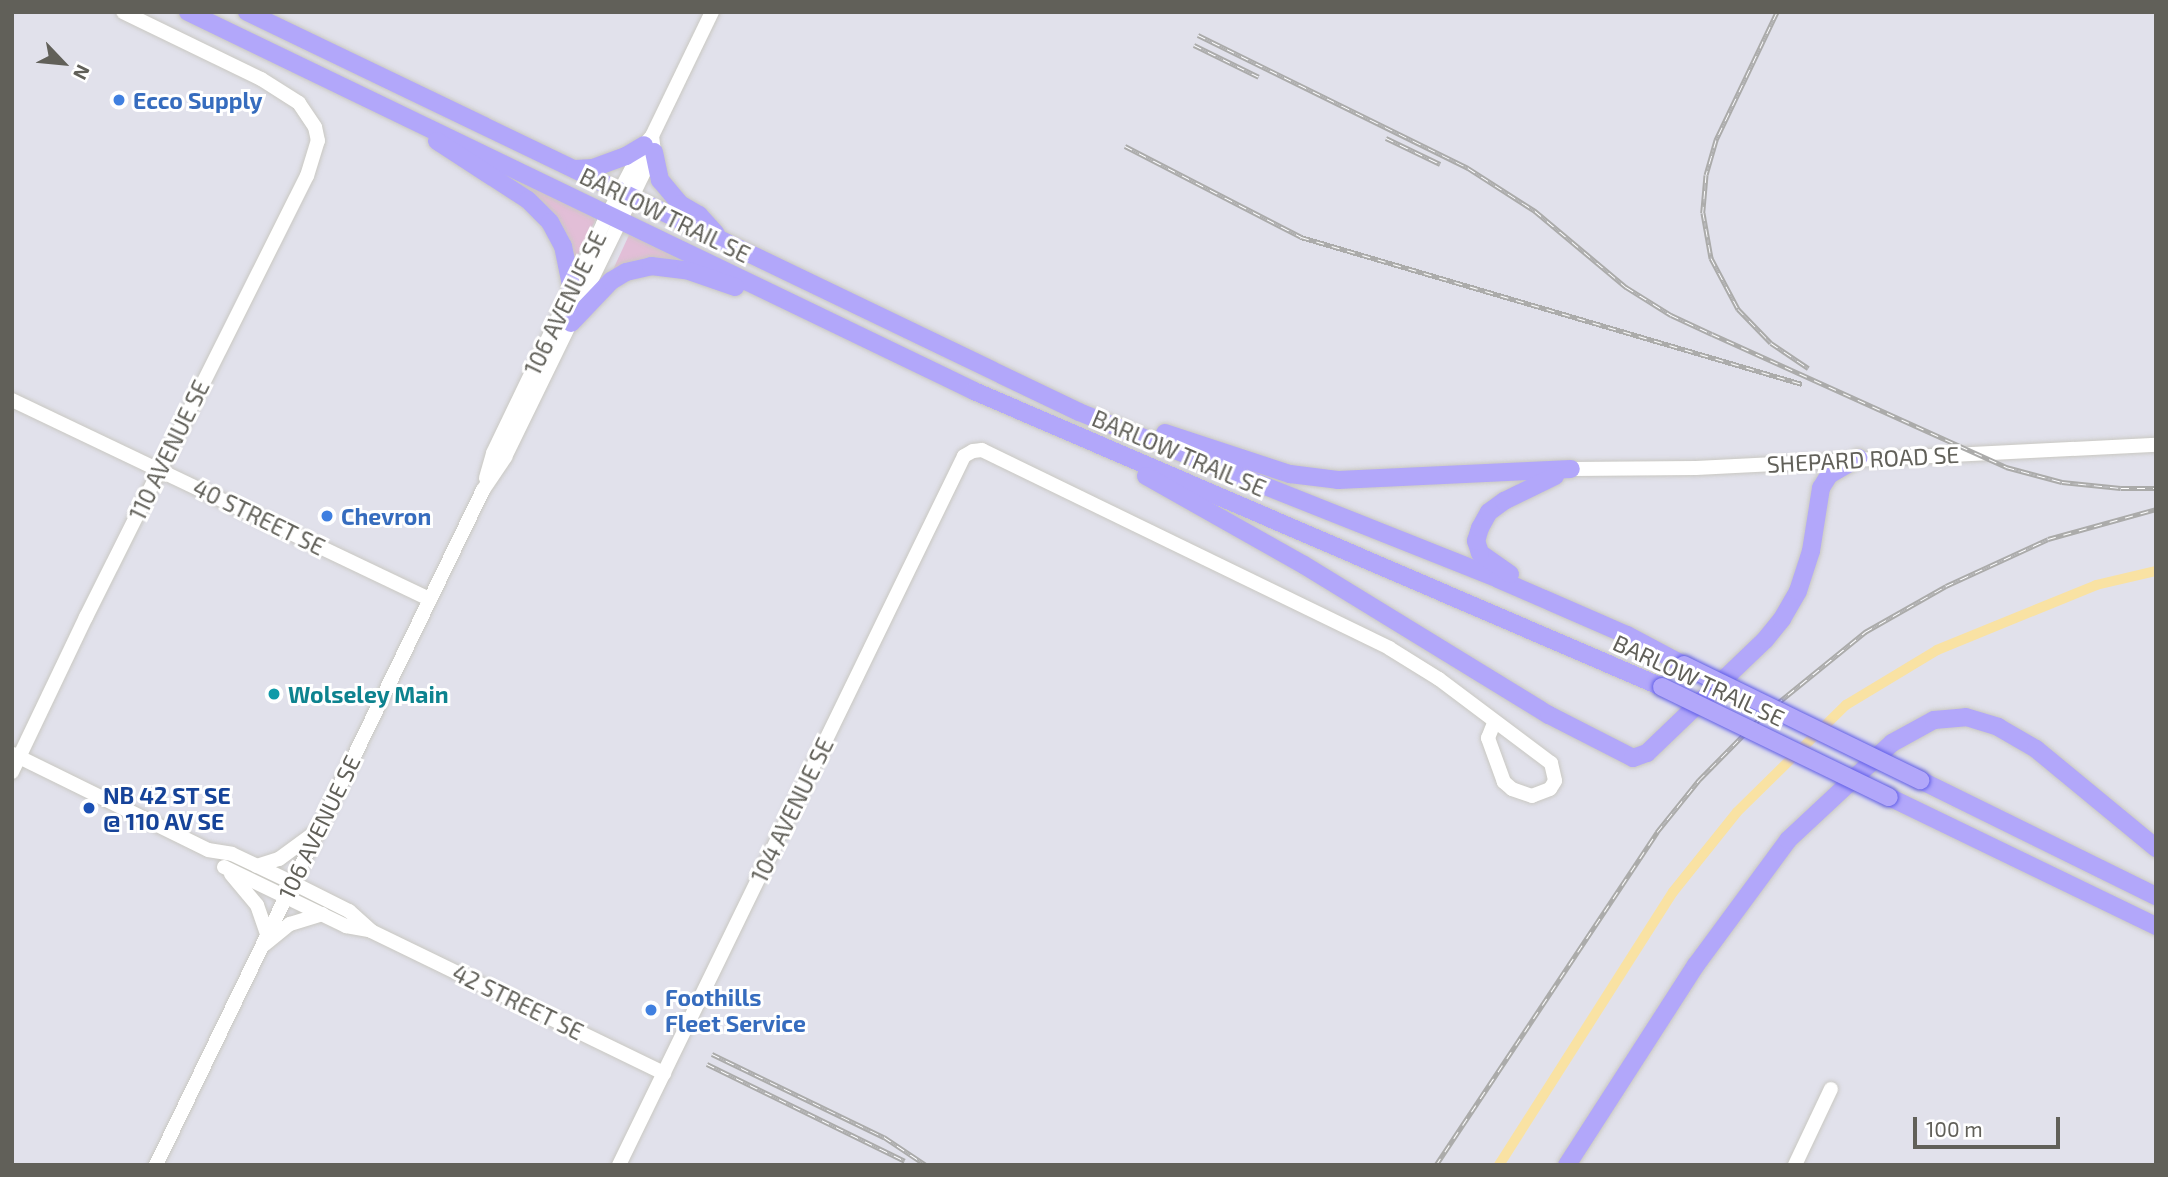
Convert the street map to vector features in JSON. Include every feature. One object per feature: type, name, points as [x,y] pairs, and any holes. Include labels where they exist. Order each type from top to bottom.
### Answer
[{"type":"main road","name":"BARLOW TRAIL SE","points":[[188,12],[821,317],[1115,453],[1662,687],[2156,926]]},
{"type":"main road","name":"BARLOW TRAIL SE","points":[[247,12],[1079,412],[1588,617],[2156,896]]},
{"type":"main road","points":[[406,118],[453,154],[528,200],[550,222],[563,246],[572,289]]},
{"type":"main road","points":[[571,169],[593,168],[650,144],[660,180],[680,204],[699,215],[723,242]]},
{"type":"main road","points":[[571,323],[611,281],[626,272],[651,266],[686,270],[821,317]]},
{"type":"main road","points":[[965,358],[994,366],[1216,452],[1290,474],[1338,480],[1571,470]]},
{"type":"main road","points":[[1115,453],[1142,474],[1304,565],[1549,715],[1633,758],[1647,753],[1765,640],[1782,619],[1798,591],[1811,551],[1821,488],[1829,475],[1858,458]]},
{"type":"main road","points":[[1571,470],[1533,484],[1497,506],[1480,527],[1476,541],[1480,553],[1493,565],[1574,605],[1588,617]]},
{"type":"main road","points":[[1567,1165],[1696,965],[1788,840],[1892,743],[1934,720],[1966,717],[1998,727],[2036,750],[2156,848]]},
{"type":"street","name":"110 AVENUE SE","points":[[12,772],[16,755],[307,176],[318,141],[315,127],[299,103],[261,79],[123,12]]},
{"type":"street","name":"106 AVENUE SE","points":[[156,1165],[483,489],[505,457],[571,323],[614,218],[712,12]]},
{"type":"street","name":"106 AVENUE SE","points":[[483,489],[493,453],[572,289],[614,218]]},
{"type":"street","name":"40 STREET SE","points":[[12,400],[430,599]]},
{"type":"street","name":"SHEPARD ROAD SE","points":[[1571,470],[1696,468],[2156,445]]},
{"type":"street","name":"104 AVENUE SE","points":[[619,1165],[964,456],[982,450],[1389,648],[1438,679],[1494,723]]},
{"type":"street","points":[[1494,723],[1551,763],[1555,781],[1550,789],[1532,796],[1512,789],[1504,782],[1488,738],[1494,723]]},
{"type":"street","name":"42 STREET SE","points":[[16,755],[208,850],[232,854],[257,866],[322,914],[346,926],[371,931],[664,1073]]},
{"type":"street","points":[[257,866],[279,859],[318,831]]},
{"type":"street","name":"42 STREET SE","points":[[208,850],[224,867],[349,911],[371,931]]},
{"type":"street","points":[[224,867],[257,905],[264,940],[290,924],[322,914]]},
{"type":"street","points":[[1795,1165],[1831,1089]]},
{"type":"shaded area","points":[[520,181],[593,214],[595,221],[575,261],[518,185]]},
{"type":"shaded area","points":[[629,235],[689,259],[688,263],[611,274]]},
{"type":"waterway","points":[[1499,1165],[1673,892],[1737,812],[1846,705],[1937,650],[2096,585],[2156,571]]},
{"type":"railway","points":[[1777,12],[1716,140],[1706,175],[1703,213],[1711,258],[1738,309],[1771,343],[1808,368]]},
{"type":"railway","points":[[1198,35],[1468,168],[1535,211],[1626,287],[1671,315],[2006,467],[2062,482],[2121,488],[2156,488]]},
{"type":"railway","points":[[1194,45],[1259,77]]},
{"type":"railway","points":[[1386,138],[1440,164]]},
{"type":"railway","points":[[1125,146],[1301,237],[1802,384]]},
{"type":"railway","points":[[1436,1165],[1657,832],[1699,780],[1763,715],[1865,632],[1946,586],[2048,539],[2156,509]]},
{"type":"railway","points":[[712,1054],[884,1137],[926,1165]]},
{"type":"railway","points":[[707,1064],[905,1161]]},
{"type":"place","name":"Ecco Supply","points":[[119,100]]},
{"type":"place","name":"Chevron","points":[[327,516]]},
{"type":"place","name":"Wolseley Main","points":[[274,694]]},
{"type":"place","name":"NB 42 ST SE @ 110 AV SE","points":[[89,808]]},
{"type":"place","name":"Foothills Fleet Service","points":[[651,1010]]}]
